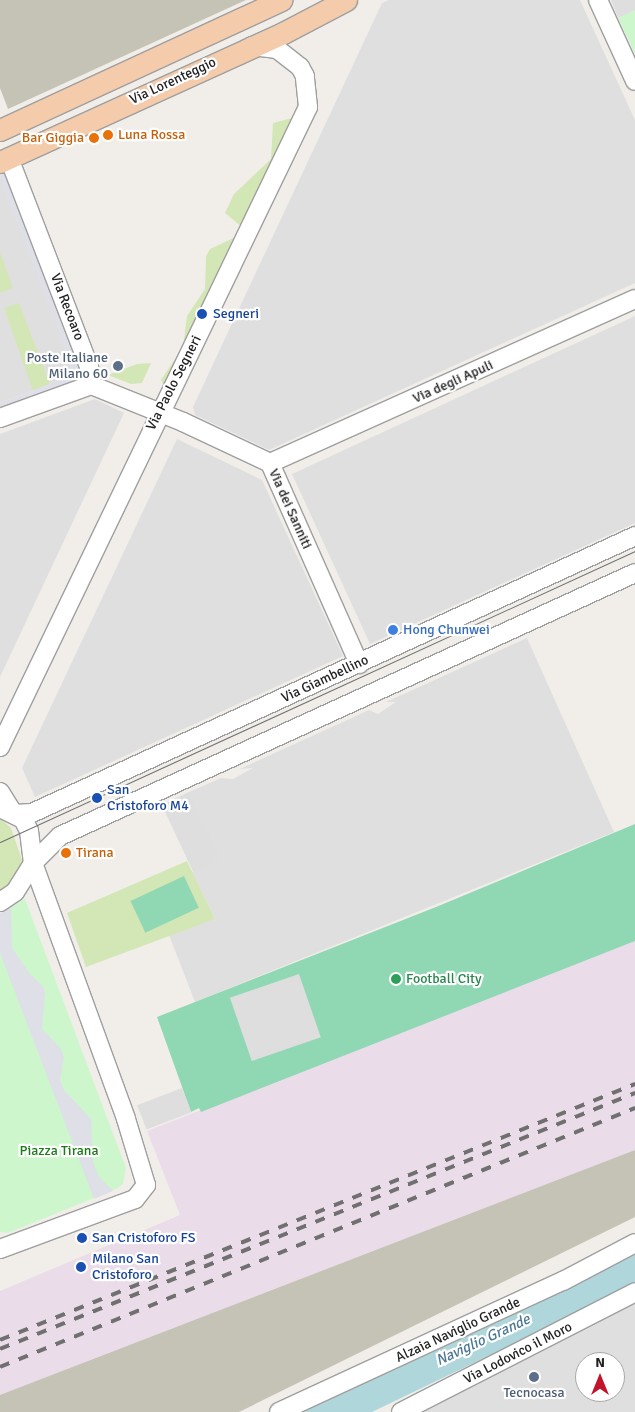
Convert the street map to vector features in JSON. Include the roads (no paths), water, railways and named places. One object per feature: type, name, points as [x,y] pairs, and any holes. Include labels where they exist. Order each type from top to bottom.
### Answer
[{"type":"main road","name":"Via Lorenteggio","points":[[0,130],[281,0]]},
{"type":"main road","points":[[288,0],[298,24]]},
{"type":"main road","name":"Via Lorenteggio","points":[[4,160],[346,0]]},
{"type":"main road","points":[[122,73],[133,85],[134,99]]},
{"type":"street","points":[[598,0],[635,81]]},
{"type":"street","name":"Via Paolo Segneri","points":[[0,746],[152,428],[162,414],[244,234],[308,107],[305,76],[292,58],[276,49],[251,46]]},
{"type":"street","name":"Via Recoaro","points":[[4,160],[89,366],[91,385]]},
{"type":"street","name":"Via degli Apuli","points":[[270,462],[635,299]]},
{"type":"street","points":[[0,418],[91,385],[162,414]]},
{"type":"street","name":"Via dei Sanniti","points":[[162,414],[270,462],[359,664]]},
{"type":"street","name":"Via Giambellino","points":[[7,811],[32,813],[635,536]]},
{"type":"street","points":[[0,902],[15,892],[33,863],[60,836],[635,573]]},
{"type":"street","points":[[0,792],[7,811],[23,820],[29,831],[33,863],[126,1118],[146,1185],[135,1199],[0,1249]]},
{"type":"street","name":"Alzaia Naviglio Grande","points":[[279,1412],[563,1281],[635,1242]]},
{"type":"street","name":"Via Lodovico il Moro","points":[[404,1411],[635,1292]]},
{"type":"water","name":"Naviglio Grande","points":[[635,1249],[635,1283],[584,1310],[372,1412],[300,1412]]},
{"type":"tram line","points":[[0,842],[635,551]]},
{"type":"railway","points":[[0,1340],[635,1084]]},
{"type":"railway","points":[[0,1349],[635,1093]]},
{"type":"railway","points":[[0,1367],[635,1108]]},
{"type":"place","name":"Luna Rossa","points":[[108,135]]},
{"type":"place","name":"Bar Giggia","points":[[94,138]]},
{"type":"place","name":"Segneri","points":[[202,314]]},
{"type":"place","name":"Poste Italiane Milano 60","points":[[118,366]]},
{"type":"place","name":"Hong Chunwei","points":[[393,630]]},
{"type":"place","name":"San Cristoforo M4","points":[[97,798]]},
{"type":"place","name":"Tirana","points":[[66,853]]},
{"type":"place","name":"Football City","points":[[396,979]]},
{"type":"place","name":"San Cristoforo FS","points":[[82,1238]]},
{"type":"place","name":"Milano San Cristoforo","points":[[81,1267]]},
{"type":"place","name":"Tecnocasa","points":[[534,1377]]},
{"type":"park label","name":"Piazza Tirana","points":[[59,1151]]}]
